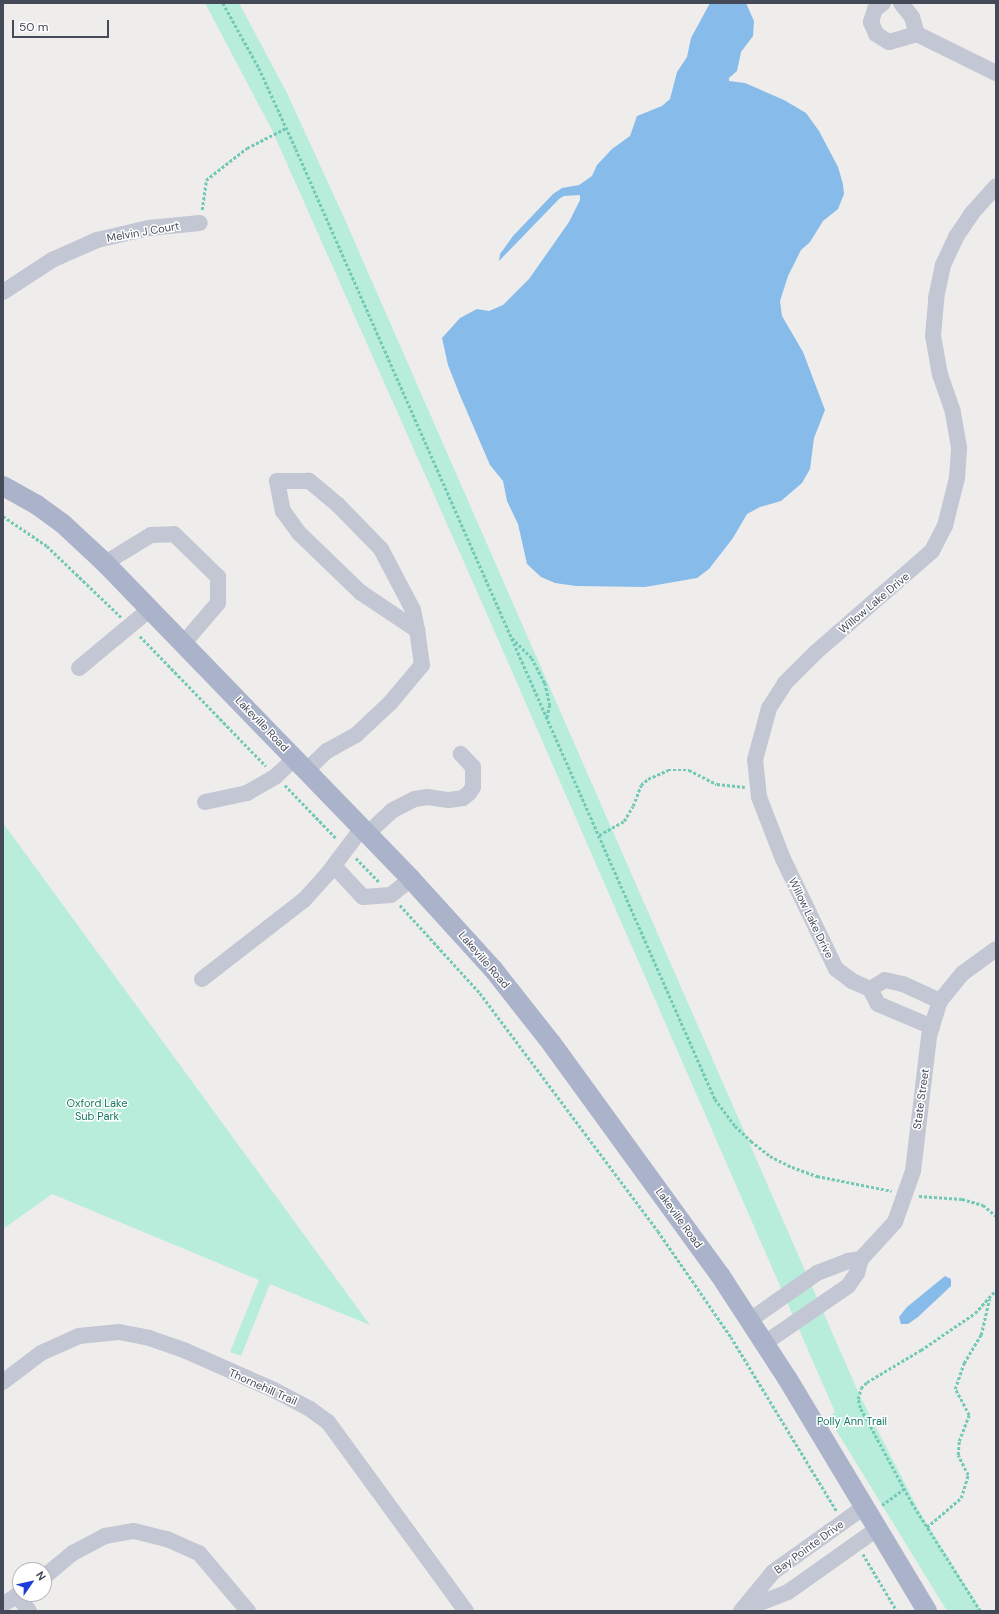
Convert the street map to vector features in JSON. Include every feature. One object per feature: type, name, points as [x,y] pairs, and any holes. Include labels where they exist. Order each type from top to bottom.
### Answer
[{"type":"main road","name":"Lakeville Road","points":[[3,486],[37,505],[62,523],[105,563],[411,879],[493,969],[552,1044],[684,1225],[750,1320],[927,1611]]},
{"type":"street","points":[[883,3],[875,9],[871,22],[876,34],[889,42],[917,34],[996,73]]},
{"type":"street","points":[[901,3],[912,17],[917,34]]},
{"type":"street","name":"Willow Lake Drive","points":[[870,989],[852,981],[836,969],[783,859],[759,797],[755,760],[761,732],[769,708],[785,683],[815,652],[932,551],[945,526],[957,478],[959,447],[953,412],[940,374],[933,336],[936,298],[943,265],[956,237],[972,213],[996,186]]},
{"type":"street","name":"Melvin J Court","points":[[3,292],[52,260],[97,240],[142,230],[200,223]]},
{"type":"street","points":[[205,802],[247,793],[276,776],[356,735],[391,702],[422,665],[417,630],[413,610],[381,549],[338,505],[309,481],[277,481],[283,511],[298,533],[360,592],[417,630]]},
{"type":"street","points":[[105,563],[151,535],[174,534],[218,577],[218,603],[183,644]]},
{"type":"street","points":[[79,668],[150,609]]},
{"type":"street","points":[[202,979],[304,900],[334,866],[346,849],[365,831],[393,810],[415,800],[427,797],[449,800],[463,798],[469,793],[473,787],[473,767],[461,754]]},
{"type":"street","points":[[334,866],[363,897],[391,895],[411,879]]},
{"type":"street","name":"State Street","points":[[765,1343],[848,1286],[857,1273],[861,1259],[895,1222],[913,1171],[932,1027],[940,1001],[963,972],[996,949]]},
{"type":"street","points":[[932,1027],[878,1004],[870,989],[885,980],[903,984],[940,1001]]},
{"type":"street","points":[[750,1320],[817,1273],[848,1260],[861,1259]]},
{"type":"street","name":"Thornehill Trail","points":[[3,1382],[41,1353],[79,1336],[119,1332],[149,1338],[186,1351],[274,1390],[310,1409],[328,1422],[466,1611]]},
{"type":"street","name":"Bay Pointe Drive","points":[[742,1610],[773,1572],[842,1523],[870,1518]]},
{"type":"street","name":"Bay Pointe Drive","points":[[742,1610],[788,1592],[856,1544],[870,1518]]},
{"type":"street","points":[[52,1570],[73,1553],[105,1536],[134,1531],[167,1539],[199,1553],[248,1611]]},
{"type":"street","points":[[3,1604],[12,1599]]},
{"type":"street","points":[[23,1602],[29,1611]]},
{"type":"path","points":[[223,3],[259,68],[286,128],[715,1099],[735,1126],[770,1156],[792,1167],[817,1176],[906,1194],[962,1199],[983,1205],[996,1216]]},
{"type":"path","points":[[200,223],[206,180],[247,148],[286,128]]},
{"type":"path","points":[[3,516],[47,546],[130,625],[391,895],[480,993],[658,1231],[764,1388],[842,1523]]},
{"type":"path","points":[[510,637],[532,658],[544,683],[550,705],[546,718]]},
{"type":"path","points":[[599,836],[624,821],[633,806],[641,785],[648,778],[668,770],[689,770],[717,784],[758,787]]},
{"type":"path","points":[[980,1611],[904,1489],[860,1408],[858,1399],[861,1388],[884,1370],[921,1350],[975,1313],[996,1290]]},
{"type":"path","points":[[927,1527],[961,1498],[968,1475],[958,1455],[959,1441],[969,1415],[955,1389],[964,1363],[981,1335],[989,1298]]},
{"type":"path","points":[[870,1518],[904,1489]]},
{"type":"path","points":[[856,1544],[897,1611]]},
{"type":"green space","name":"Polly Ann Trail","points":[[205,3],[239,3],[287,93],[346,222],[860,1396],[919,1511],[981,1611],[947,1611],[828,1417],[835,1412],[479,596],[272,130]]},
{"type":"green space","name":"Oxford Lake Sub Park","points":[[3,823],[370,1325],[270,1284],[241,1356],[230,1352],[259,1280],[52,1194],[3,1229]]},
{"type":"water","points":[[710,3],[746,3],[754,21],[753,36],[741,52],[737,71],[729,78],[729,81],[745,83],[784,100],[806,113],[819,131],[838,167],[843,184],[844,194],[838,209],[823,221],[810,242],[801,250],[788,276],[780,301],[782,316],[803,352],[825,410],[814,438],[810,469],[802,483],[781,501],[760,507],[747,514],[733,538],[709,569],[697,578],[645,587],[576,586],[555,583],[541,577],[527,564],[518,524],[507,501],[503,481],[490,465],[459,393],[448,365],[442,338],[460,318],[477,309],[489,311],[503,305],[529,279],[569,222],[580,200],[580,195],[564,196],[559,199],[499,261],[500,254],[513,236],[553,194],[562,188],[579,185],[592,176],[597,165],[612,149],[630,136],[637,116],[662,106],[670,99],[677,72],[687,57],[691,38]]},
{"type":"water","points":[[945,1276],[951,1279],[951,1286],[918,1317],[908,1324],[901,1324],[899,1317],[907,1307]]}]
